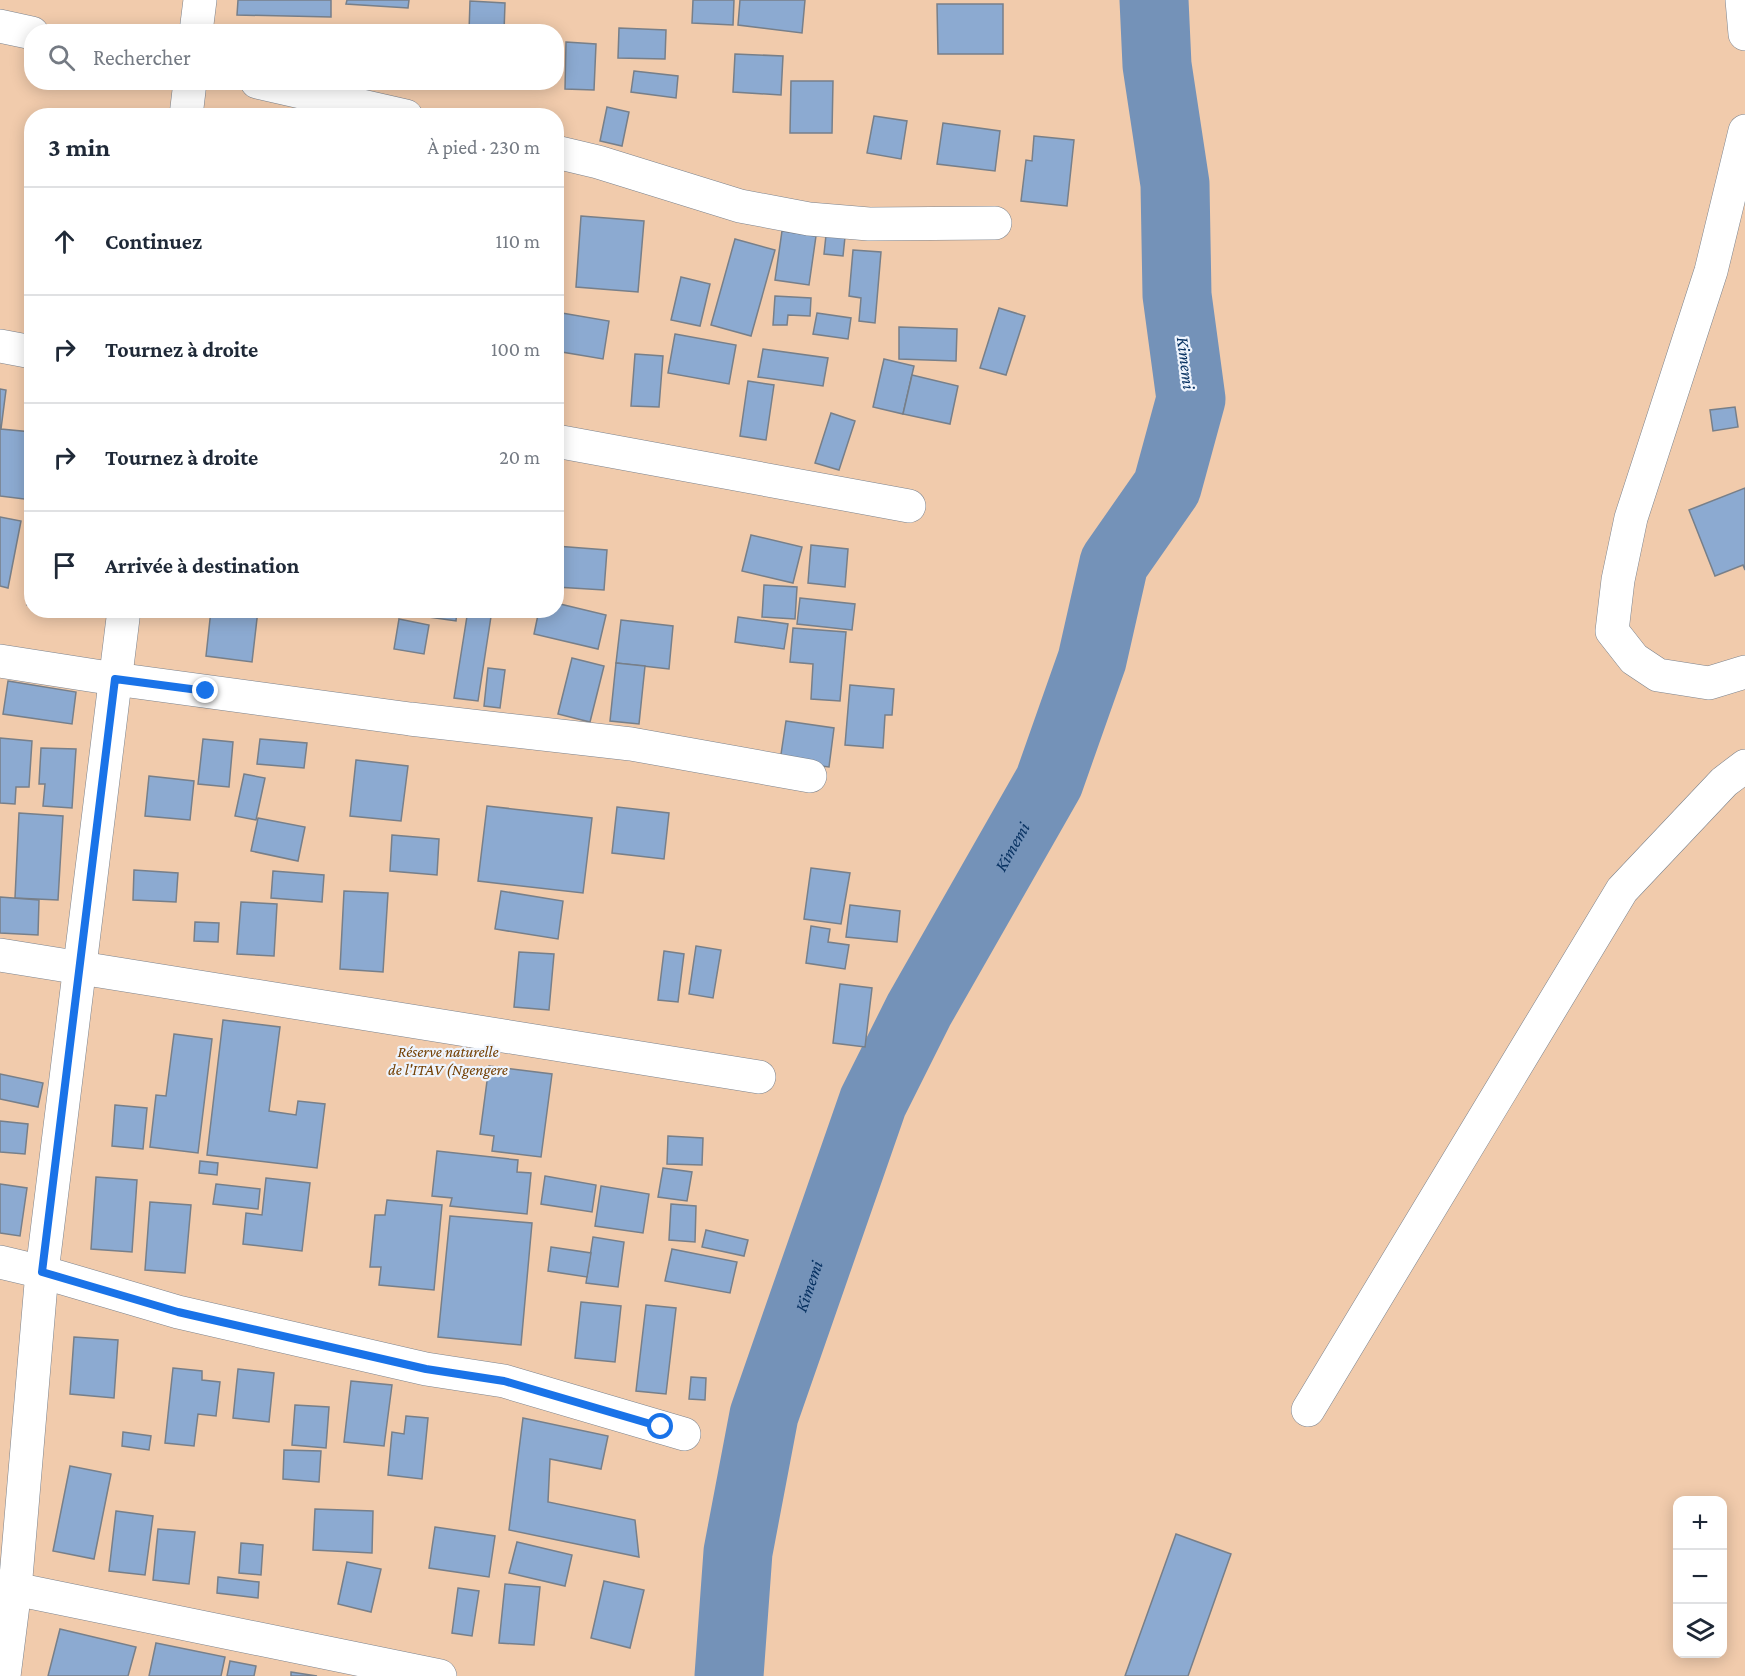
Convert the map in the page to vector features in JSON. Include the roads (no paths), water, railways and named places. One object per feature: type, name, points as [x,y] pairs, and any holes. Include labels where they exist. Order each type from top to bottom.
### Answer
[{"type":"street","points":[[197,24],[200,0]]},
{"type":"street","points":[[1742,0],[1745,34]]},
{"type":"street","points":[[0,26],[24,31]]},
{"type":"street","points":[[187,108],[189,90]]},
{"type":"street","points":[[292,90],[371,108]]},
{"type":"street","points":[[1745,131],[1711,271],[1631,518],[1618,580],[1612,631],[1635,659],[1658,675],[1709,683],[1745,672]]},
{"type":"street","points":[[564,154],[598,162],[740,206],[809,219],[869,224],[995,223]]},
{"type":"street","points":[[0,346],[24,350]]},
{"type":"street","points":[[564,442],[909,506]]},
{"type":"street","points":[[4,1676],[8,1587],[42,1272],[123,618]]},
{"type":"street","points":[[0,661],[410,719],[631,744],[810,776]]},
{"type":"street","points":[[1308,1410],[1622,890],[1724,782],[1745,766]]},
{"type":"street","points":[[0,955],[759,1077]]},
{"type":"street","points":[[0,1262],[178,1312],[426,1369],[504,1381],[684,1434]]},
{"type":"street","points":[[8,1587],[440,1676]]},
{"type":"waterway","name":"Kimemi","points":[[729,1676],[738,1552],[764,1415],[873,1102],[919,1010],[1049,782],[1092,660],[1114,563],[1167,487],[1191,399],[1177,295],[1175,184],[1157,65],[1154,0]]},
{"type":"park label","name":"Réserve naturelle de l'ITAV (Ngengere","points":[[448,1060]]}]
